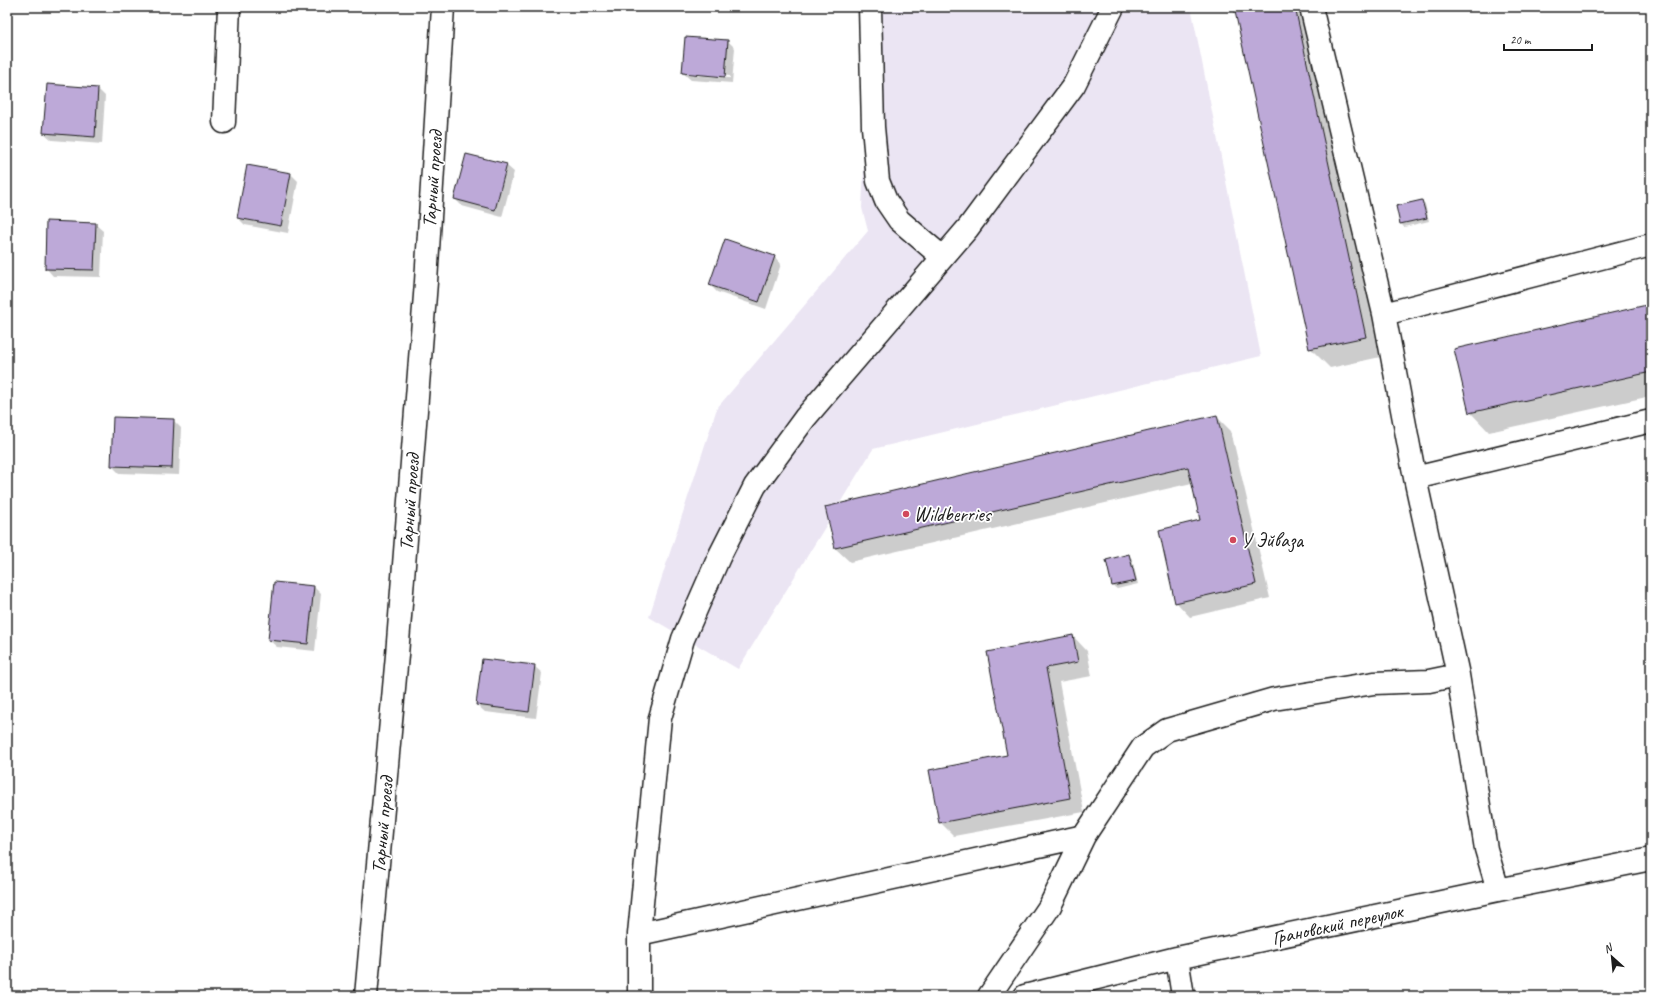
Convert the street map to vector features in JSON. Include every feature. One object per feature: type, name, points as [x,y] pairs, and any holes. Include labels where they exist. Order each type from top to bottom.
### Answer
[{"type":"street","points":[[224,122],[229,7]]},
{"type":"street","name":"Тарный проезд","points":[[366,996],[397,655],[426,282],[443,7]]},
{"type":"street","points":[[870,7],[873,127],[878,181],[886,201],[899,220],[942,257]]},
{"type":"street","points":[[639,996],[639,934],[660,718],[683,639],[716,564],[755,486],[805,418],[968,228],[1074,85],[1113,7]]},
{"type":"street","points":[[1311,7],[1384,314],[1415,478],[1458,675],[1486,849],[1498,890]]},
{"type":"street","points":[[1384,314],[1651,245]]},
{"type":"street","points":[[1415,478],[1651,421]]},
{"type":"street","points":[[989,996],[1050,906],[1084,836],[1144,747],[1167,730],[1274,699],[1374,684],[1429,681],[1458,675]]},
{"type":"street","points":[[639,934],[1084,836]]},
{"type":"street","name":"Грановский переулок","points":[[1025,996],[1177,958],[1651,859]]},
{"type":"street","points":[[1177,958],[1183,996]]},
{"type":"shaded area","points":[[872,7],[1191,7],[1261,356],[873,449],[738,669],[649,617],[717,408],[868,231],[862,208]]},
{"type":"building","points":[[1234,7],[1295,7],[1366,337],[1309,349]]},
{"type":"building","points":[[685,37],[728,40],[725,77],[682,73]]},
{"type":"building","points":[[47,84],[98,88],[95,137],[43,133]]},
{"type":"building","points":[[466,154],[507,164],[495,210],[454,199]]},
{"type":"building","points":[[247,165],[291,173],[281,226],[237,218]]},
{"type":"building","points":[[1422,200],[1427,218],[1400,224],[1396,206]]},
{"type":"building","points":[[46,221],[96,223],[94,270],[45,269]]},
{"type":"building","points":[[725,239],[775,256],[759,302],[709,285]]},
{"type":"building","points":[[1651,304],[1651,372],[1469,413],[1454,349]]},
{"type":"building","name":"Wildberries","points":[[1217,415],[1256,584],[1175,603],[1159,530],[1200,520],[1188,467],[835,548],[825,507]]},
{"type":"building","points":[[113,417],[174,419],[172,468],[111,466]]},
{"type":"building","points":[[1129,554],[1136,581],[1112,586],[1106,560]]},
{"type":"building","points":[[274,582],[314,586],[308,644],[268,640]]},
{"type":"building","points":[[1073,635],[1078,662],[1046,668],[1070,798],[939,823],[929,770],[1007,755],[987,652]]},
{"type":"building","points":[[482,659],[535,665],[529,712],[476,705]]},
{"type":"place","name":"Wildberries","points":[[906,514]]},
{"type":"place","name":"У Эйваза","points":[[1233,540]]}]
